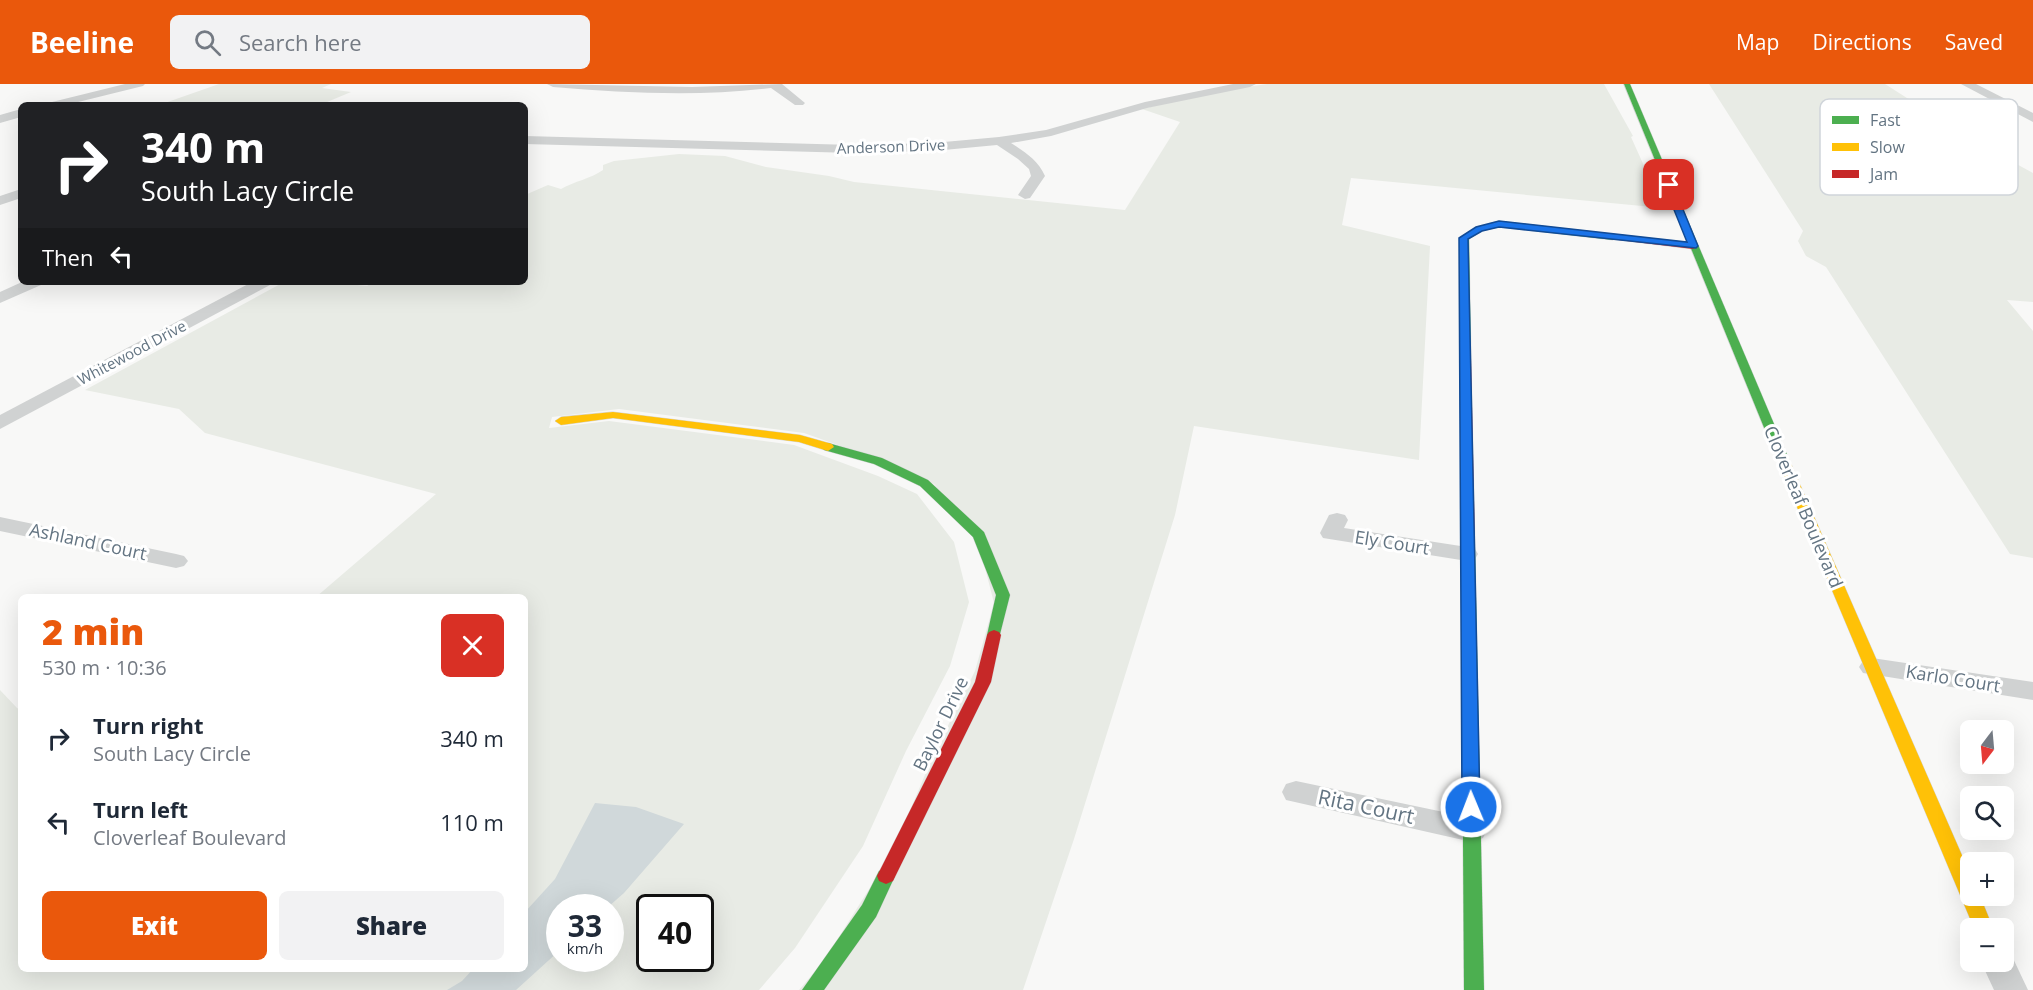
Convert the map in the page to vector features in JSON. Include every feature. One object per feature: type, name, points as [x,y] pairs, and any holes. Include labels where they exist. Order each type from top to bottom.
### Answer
[{"type":"street","points":[[85,84],[96,94],[116,101]]},
{"type":"street","points":[[64,102],[139,84]]},
{"type":"street","points":[[553,84],[652,92],[697,92],[774,84],[799,103]]},
{"type":"street","name":"Anderson Drive","points":[[528,141],[853,149],[999,141],[1047,133],[1145,105],[1250,84]]},
{"type":"street","name":"Cloverleaf Boulevard","points":[[1627,84],[1693,246],[1980,918]]},
{"type":"street","points":[[1967,84],[1996,99]]},
{"type":"street","points":[[2018,110],[2033,118]]},
{"type":"street","points":[[0,119],[18,114]]},
{"type":"street","points":[[999,141],[1023,156],[1035,168],[1038,176],[1025,195]]},
{"type":"street","points":[[0,201],[18,194]]},
{"type":"street","points":[[1474,990],[1464,238],[1479,229],[1499,224],[1693,246]]},
{"type":"street","points":[[0,298],[28,285]]},
{"type":"street","name":"Whitewood Drive","points":[[0,423],[258,285]]},
{"type":"street","name":"Baylor Drive","points":[[561,421],[613,415],[800,439],[878,461],[924,483],[979,535],[1003,595],[983,682],[869,911],[812,990]]},
{"type":"street","name":"Ely Court","points":[[1337,520],[1331,533],[1467,554]]},
{"type":"street","name":"Ashland Court","points":[[0,524],[176,561]]},
{"type":"street","name":"Karlo Court","points":[[1872,666],[2033,691]]},
{"type":"street","name":"Rita Court","points":[[1296,792],[1472,830]]},
{"type":"street","points":[[2003,972],[2011,990]]},
{"type":"shaded area","points":[[219,84],[331,84],[322,88],[351,92],[327,102],[168,102]]},
{"type":"shaded area","points":[[1267,84],[1604,84],[1633,136],[1631,137],[1663,208],[1351,178],[1342,225],[1430,246],[1419,460],[1194,426],[1175,515],[1074,839],[1023,990],[799,990],[823,962],[892,853],[933,756],[975,671],[994,603],[977,537],[934,484],[891,464],[804,433],[619,409],[552,417],[549,428],[609,421],[794,445],[878,476],[917,494],[954,542],[969,602],[950,666],[906,751],[863,846],[795,948],[759,990],[0,990],[0,690],[18,708],[18,972],[528,972],[528,594],[319,594],[436,494],[205,433],[179,409],[85,390],[278,285],[528,285],[528,194],[548,185],[561,189],[598,173],[603,170],[603,165],[614,161],[679,154],[725,156],[766,167],[854,182],[1125,210],[1180,122],[1142,109],[1213,92]]},
{"type":"shaded area","points":[[1709,84],[1885,84],[1909,99],[1820,99],[1820,195],[2018,195],[2018,165],[2033,173],[2033,302],[2007,300],[2033,331],[2033,558],[2010,554],[1826,267],[1806,256],[1798,241],[1803,231]]},
{"type":"shaded area","points":[[595,803],[636,807],[684,824],[623,894],[546,894],[546,963],[516,990],[447,990],[462,981],[470,972],[528,972],[528,909],[555,879]]},
{"type":"traffic: fast","points":[[1627,84],[1782,457]]},
{"type":"traffic: fast","points":[[1466,359],[1464,238],[1479,229],[1499,224],[1613,237]]},
{"type":"traffic: fast","points":[[828,447],[878,461],[924,483],[979,535],[1003,595],[994,635]]},
{"type":"traffic: fast","points":[[1468,546],[1474,990]]},
{"type":"traffic: fast","points":[[812,990],[869,911],[886,876]]},
{"type":"traffic: slow","points":[[561,421],[613,415],[800,439],[828,447]]},
{"type":"traffic: slow","points":[[1782,457],[1980,918]]},
{"type":"traffic: jam","points":[[1613,237],[1693,246]]},
{"type":"traffic: jam","points":[[1466,359],[1468,546]]},
{"type":"traffic: jam","points":[[886,876],[983,682],[994,635]]},
{"type":"route","points":[[1471,807],[1464,238],[1479,229],[1499,224],[1693,246],[1669,185]]}]
